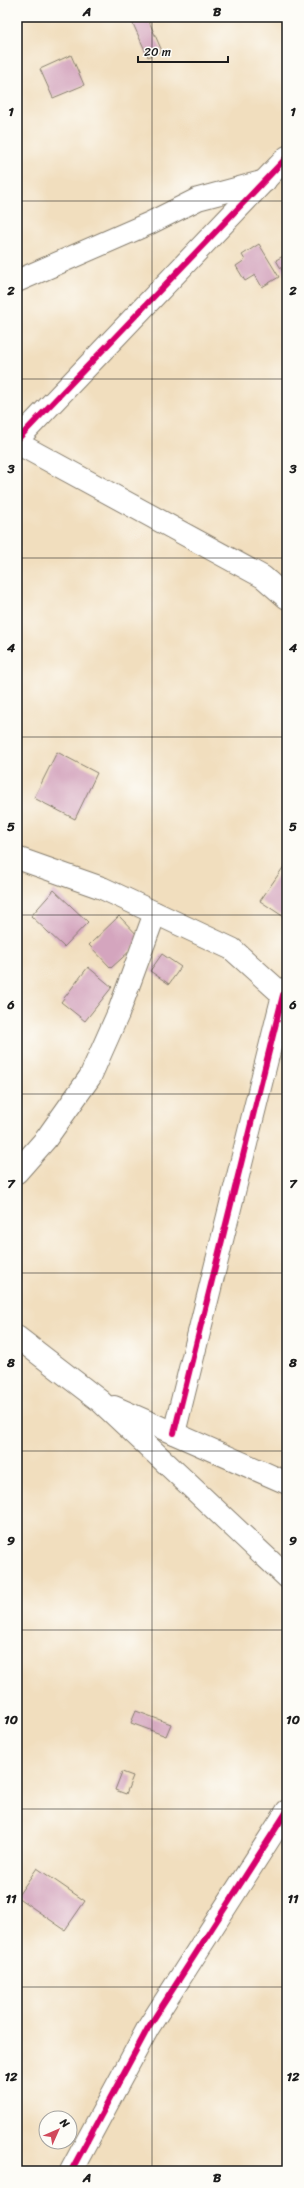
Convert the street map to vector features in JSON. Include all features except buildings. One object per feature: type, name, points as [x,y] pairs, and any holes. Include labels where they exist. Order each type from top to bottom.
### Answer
[{"type":"street","points":[[287,157],[17,442],[263,577],[287,598]]},
{"type":"street","points":[[17,281],[150,223],[198,199],[265,181]]},
{"type":"street","points":[[17,858],[102,888],[232,949],[285,992],[174,1433]]},
{"type":"street","points":[[17,1172],[46,1139],[90,1077],[118,1014],[155,913]]},
{"type":"street","points":[[17,1337],[100,1401],[287,1577]]},
{"type":"street","points":[[100,1401],[287,1483]]},
{"type":"street","points":[[71,2171],[148,2028],[287,1811]]},
{"type":"cycle path","points":[[17,440],[287,157]]},
{"type":"cycle path","points":[[174,1433],[283,995],[287,988]]},
{"type":"cycle path","points":[[71,2171],[148,2028],[287,1811]]}]
